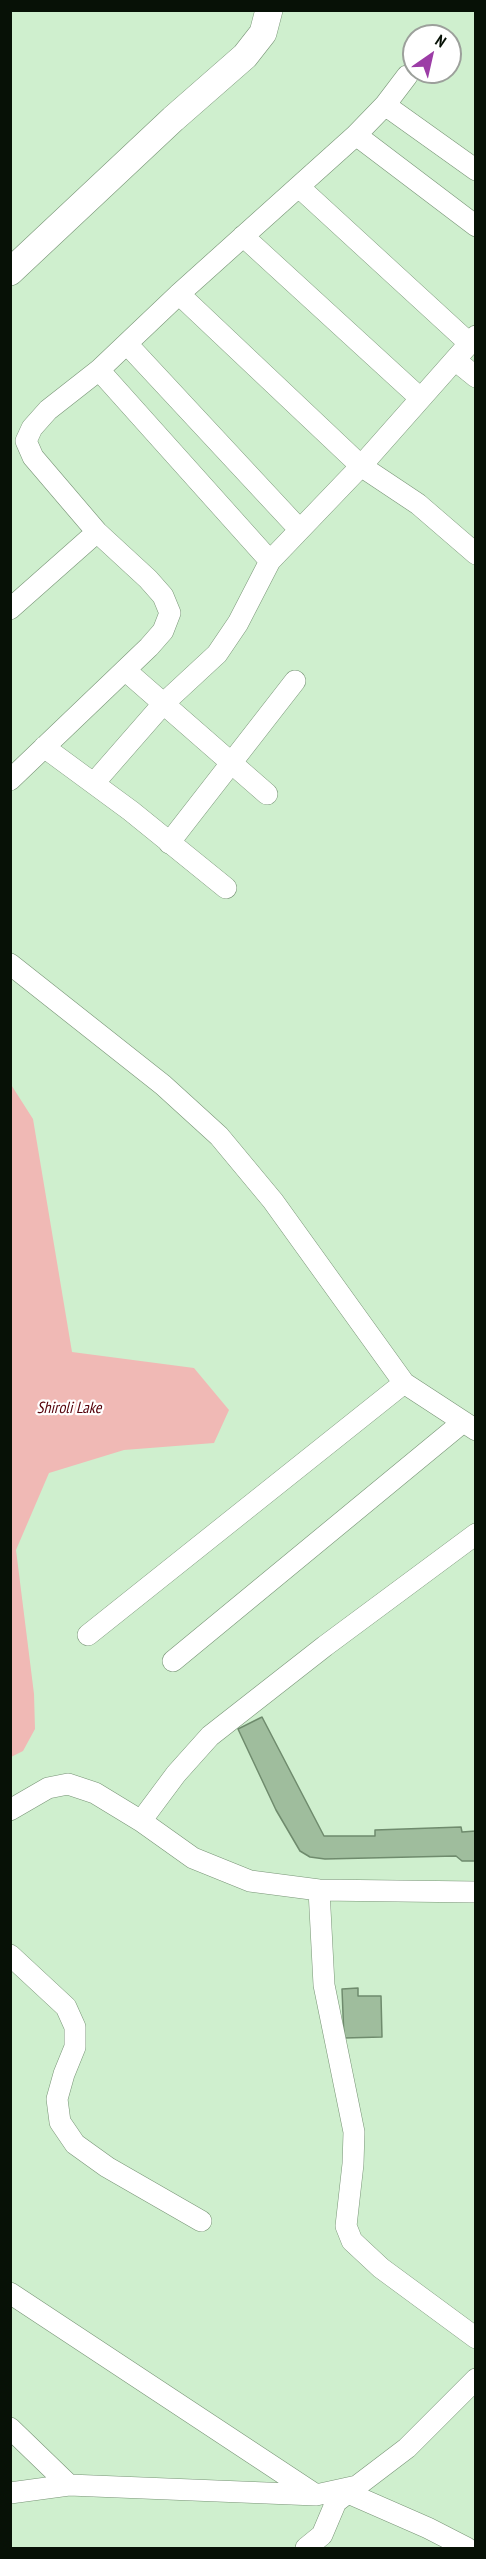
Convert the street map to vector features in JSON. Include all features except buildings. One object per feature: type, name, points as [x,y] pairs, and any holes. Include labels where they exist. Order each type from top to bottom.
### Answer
[{"type":"street","points":[[10,272],[173,119],[245,56],[263,33],[269,10]]},
{"type":"street","points":[[10,780],[163,631],[170,613],[163,596],[148,579],[97,532],[33,457],[18,448],[48,410],[99,370],[178,294],[356,135],[385,105],[402,83]]},
{"type":"street","points":[[385,105],[476,170]]},
{"type":"street","points":[[356,135],[476,226]]},
{"type":"street","points":[[94,783],[163,704],[217,654],[238,623],[270,561],[361,466],[472,340],[299,187]]},
{"type":"street","points":[[243,236],[420,398]]},
{"type":"street","points":[[178,294],[361,466],[418,504],[476,554]]},
{"type":"street","points":[[127,344],[299,529]]},
{"type":"street","points":[[455,360],[476,377]]},
{"type":"street","points":[[99,370],[270,561]]},
{"type":"street","points":[[10,609],[97,532]]},
{"type":"street","points":[[125,670],[267,794]]},
{"type":"street","points":[[170,843],[295,681]]},
{"type":"street","points":[[44,747],[94,783],[226,888]]},
{"type":"street","points":[[15,973],[164,1085],[219,1136],[273,1201],[404,1383],[469,1426],[173,1661]]},
{"type":"street","points":[[88,1635],[404,1383]]},
{"type":"street","points":[[141,1821],[176,1774],[210,1736],[325,1646],[476,1534]]},
{"type":"street","points":[[10,1810],[48,1788],[68,1784],[94,1793],[141,1821],[193,1858],[250,1881],[319,1890],[476,1892]]},
{"type":"street","points":[[319,1890],[324,1985],[354,2132],[346,2226],[352,2241],[381,2268],[476,2338]]},
{"type":"street","points":[[10,1955],[66,2007],[75,2027],[75,2047],[57,2098],[60,2122],[75,2144],[107,2167],[201,2221]]},
{"type":"street","points":[[10,2293],[316,2494]]},
{"type":"street","points":[[306,2548],[322,2535],[336,2502],[407,2448],[476,2379]]},
{"type":"street","points":[[10,2428],[69,2485]]},
{"type":"street","points":[[10,2493],[69,2485],[316,2494],[352,2489],[467,2548]]},
{"type":"water","name":"Shiroli Lake","points":[[10,1083],[33,1119],[72,1352],[194,1368],[229,1410],[214,1443],[124,1450],[49,1473],[16,1550],[34,1694],[35,1729],[23,1751],[11,1757]]}]
